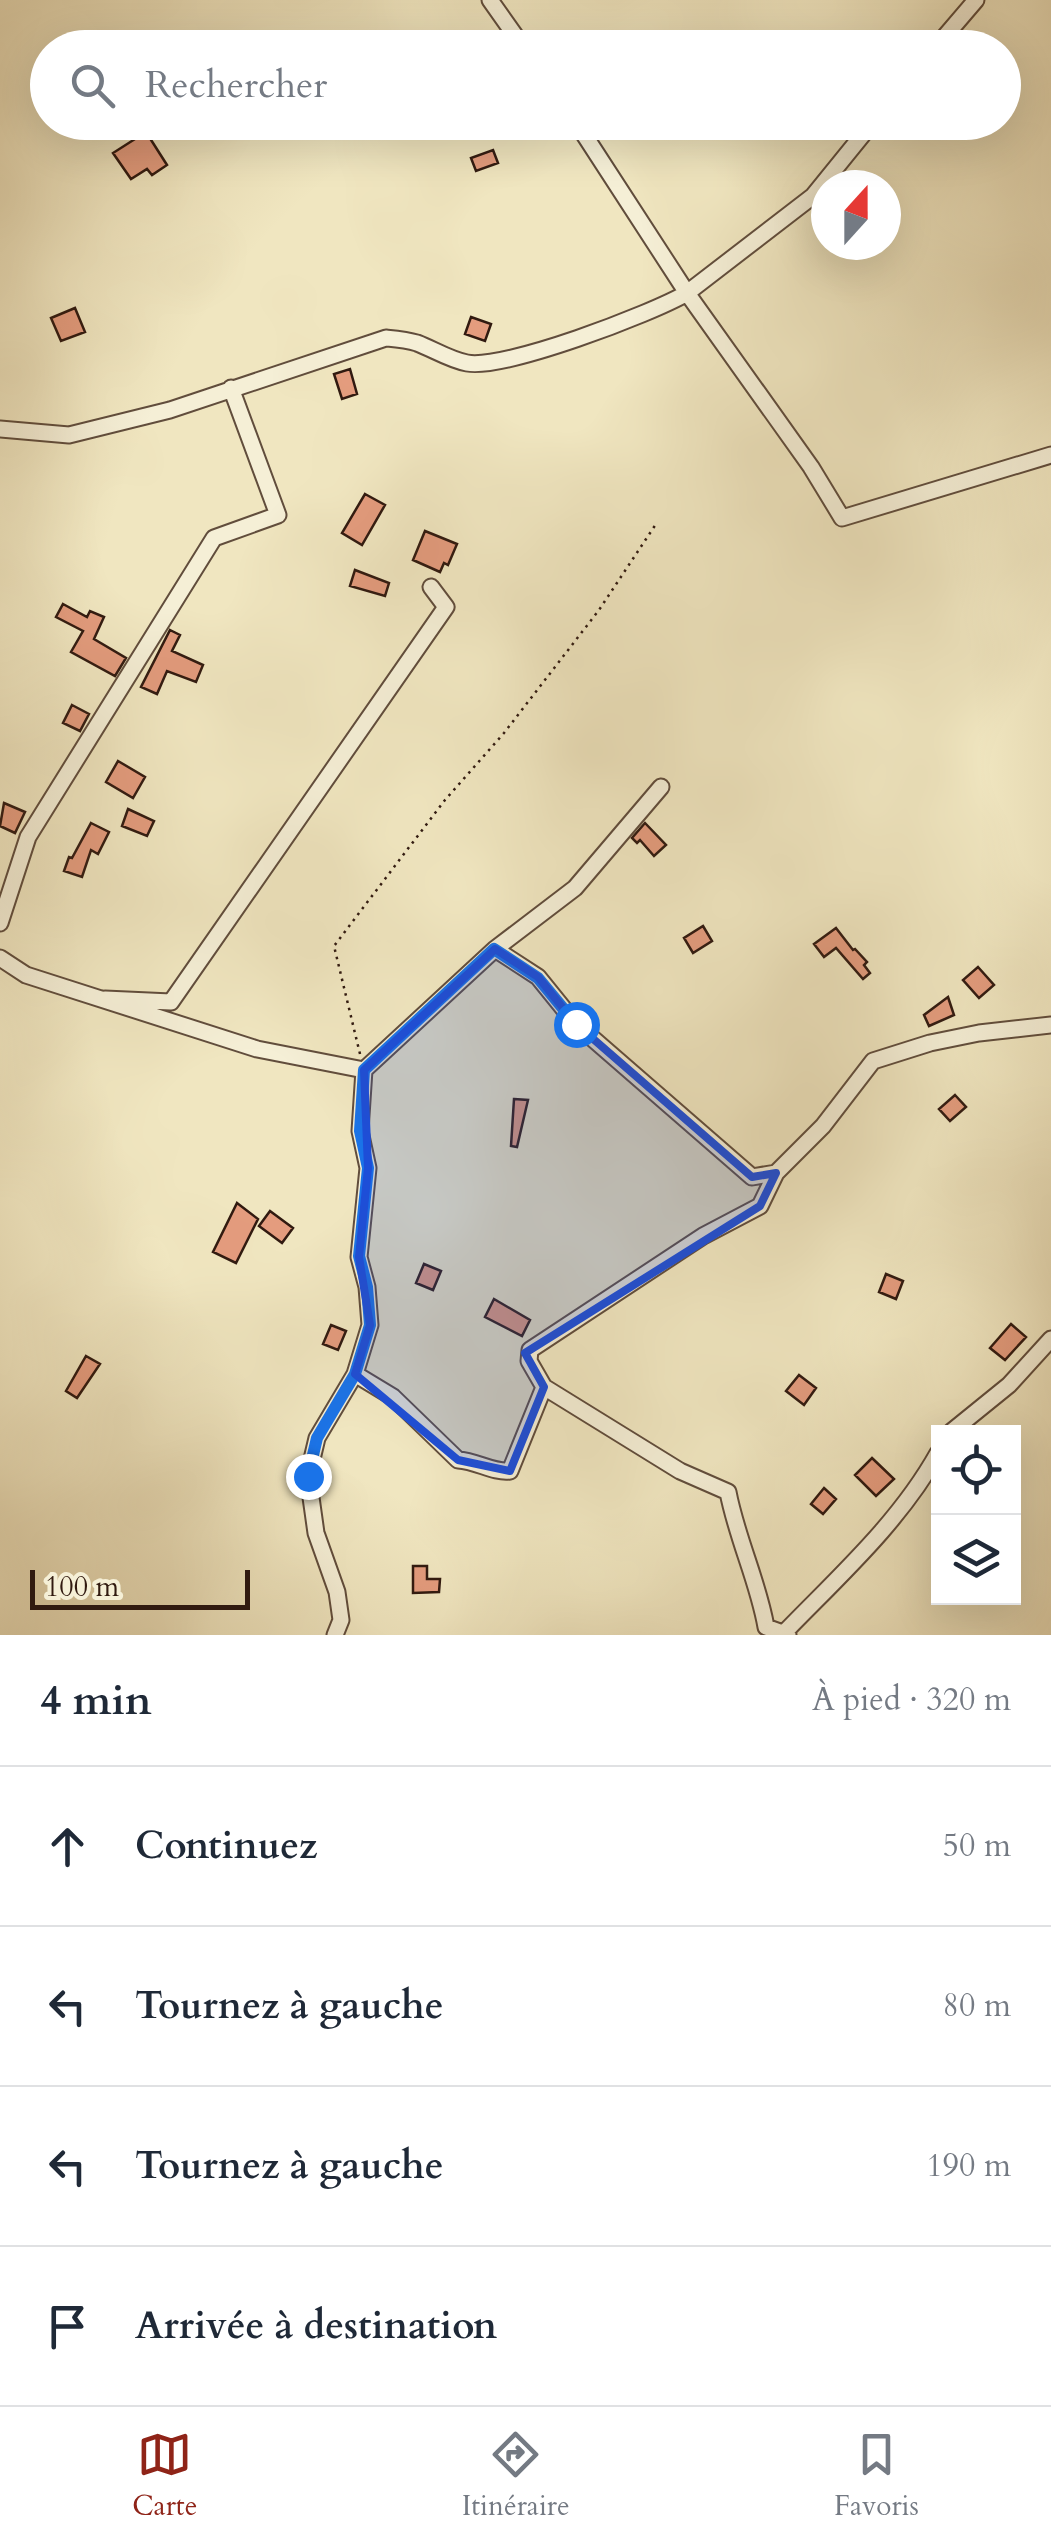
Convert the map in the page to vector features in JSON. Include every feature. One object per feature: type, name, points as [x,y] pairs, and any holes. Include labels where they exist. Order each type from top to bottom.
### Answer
[{"type":"street","points":[[490,0],[511,30]]},
{"type":"street","points":[[950,30],[976,0]]},
{"type":"street","points":[[588,140],[686,292],[812,467],[842,518],[1051,456]]},
{"type":"street","points":[[0,430],[69,436],[170,410],[386,338],[414,342],[466,363],[495,364],[610,326],[666,305],[686,292],[813,196],[858,140]]},
{"type":"street","points":[[0,923],[28,837],[214,538],[278,516],[231,388]]},
{"type":"street","points":[[105,998],[171,1002],[446,607],[431,587]]},
{"type":"street","points":[[335,1635],[341,1620],[337,1592],[316,1534],[308,1476],[317,1438],[355,1374],[370,1325],[367,1287],[359,1256],[368,1168],[360,1131],[364,1070],[494,949],[575,888],[661,787]]},
{"type":"street","points":[[494,949],[538,978],[576,1024],[752,1177],[776,1173]]},
{"type":"street","points":[[0,958],[26,975],[257,1050],[364,1070]]},
{"type":"street","points":[[931,1466],[867,1548],[785,1634],[766,1627],[762,1603],[737,1536],[728,1492],[680,1470],[544,1387],[529,1361],[530,1350],[703,1236],[760,1206],[776,1173],[823,1126],[873,1062],[979,1032],[1051,1025]]},
{"type":"street","points":[[960,1425],[1009,1385],[1051,1339]]},
{"type":"street","points":[[355,1374],[393,1397],[458,1460],[474,1461],[501,1472],[510,1471],[544,1387]]},
{"type":"path","points":[[364,1070],[334,946],[445,800],[504,733],[587,625],[656,524]]},
{"type":"highlighted area","points":[[495,949],[538,977],[576,1024],[752,1177],[776,1173],[760,1206],[525,1353],[544,1387],[510,1471],[458,1460],[355,1374],[370,1325],[359,1257],[368,1168],[364,1070]]},
{"type":"building","points":[[133,140],[151,140],[167,165],[152,175],[147,169],[131,179],[113,153]]},
{"type":"building","points":[[493,150],[498,163],[476,171],[471,158]]},
{"type":"building","points":[[75,308],[85,332],[61,341],[51,318]]},
{"type":"building","points":[[471,317],[491,324],[485,341],[465,334]]},
{"type":"building","points":[[350,369],[357,394],[342,399],[334,374]]},
{"type":"building","points":[[365,494],[385,505],[362,545],[342,533]]},
{"type":"building","points":[[425,531],[457,544],[448,565],[444,563],[440,572],[413,560]]},
{"type":"building","points":[[355,570],[389,583],[385,596],[350,586]]},
{"type":"building","points":[[63,604],[87,617],[90,611],[104,617],[94,639],[126,658],[115,676],[71,652],[83,631],[56,617]]},
{"type":"building","points":[[170,630],[180,635],[172,651],[203,665],[196,682],[167,671],[157,694],[141,687]]},
{"type":"building","points":[[72,705],[89,714],[80,731],[63,723]]},
{"type":"building","points":[[118,761],[145,777],[133,798],[106,782]]},
{"type":"building","points":[[4,803],[25,812],[15,833],[0,826]]},
{"type":"building","points":[[128,809],[154,821],[147,836],[122,826]]},
{"type":"building","points":[[91,823],[109,832],[98,854],[91,850],[82,877],[64,871],[69,857],[72,858]]},
{"type":"building","points":[[645,823],[666,845],[654,856],[640,840],[637,843],[632,838]]},
{"type":"building","points":[[703,926],[712,941],[693,953],[684,938]]},
{"type":"building","points":[[836,928],[867,962],[864,965],[870,973],[863,979],[836,948],[824,957],[814,944]]},
{"type":"building","points":[[978,967],[994,985],[979,998],[963,980]]},
{"type":"building","points":[[948,997],[954,1015],[929,1026],[924,1015]]},
{"type":"building","points":[[955,1095],[966,1107],[950,1121],[939,1109]]},
{"type":"building","points":[[514,1099],[528,1100],[517,1147],[511,1146]]},
{"type":"building","points":[[237,1203],[258,1219],[236,1263],[213,1252]]},
{"type":"building","points":[[270,1211],[293,1228],[282,1243],[259,1226]]},
{"type":"building","points":[[424,1264],[441,1271],[433,1290],[416,1283]]},
{"type":"building","points":[[886,1274],[903,1281],[896,1299],[879,1292]]},
{"type":"building","points":[[494,1299],[530,1320],[522,1336],[485,1317]]},
{"type":"building","points":[[1011,1324],[1026,1337],[1005,1360],[990,1348]]},
{"type":"building","points":[[331,1325],[346,1331],[338,1350],[323,1344]]},
{"type":"building","points":[[86,1356],[100,1364],[77,1398],[66,1391]]},
{"type":"building","points":[[799,1375],[816,1388],[804,1405],[786,1391]]},
{"type":"building","points":[[872,1458],[894,1479],[876,1496],[855,1475]]},
{"type":"building","points":[[824,1488],[836,1499],[823,1514],[811,1504]]},
{"type":"building","points":[[413,1566],[427,1566],[427,1579],[440,1579],[439,1592],[413,1593]]},
{"type":"route","points":[[308,1476],[317,1438],[355,1374],[370,1325],[367,1287],[359,1256],[368,1168],[360,1131],[364,1070],[494,949],[538,978],[576,1024]]}]
